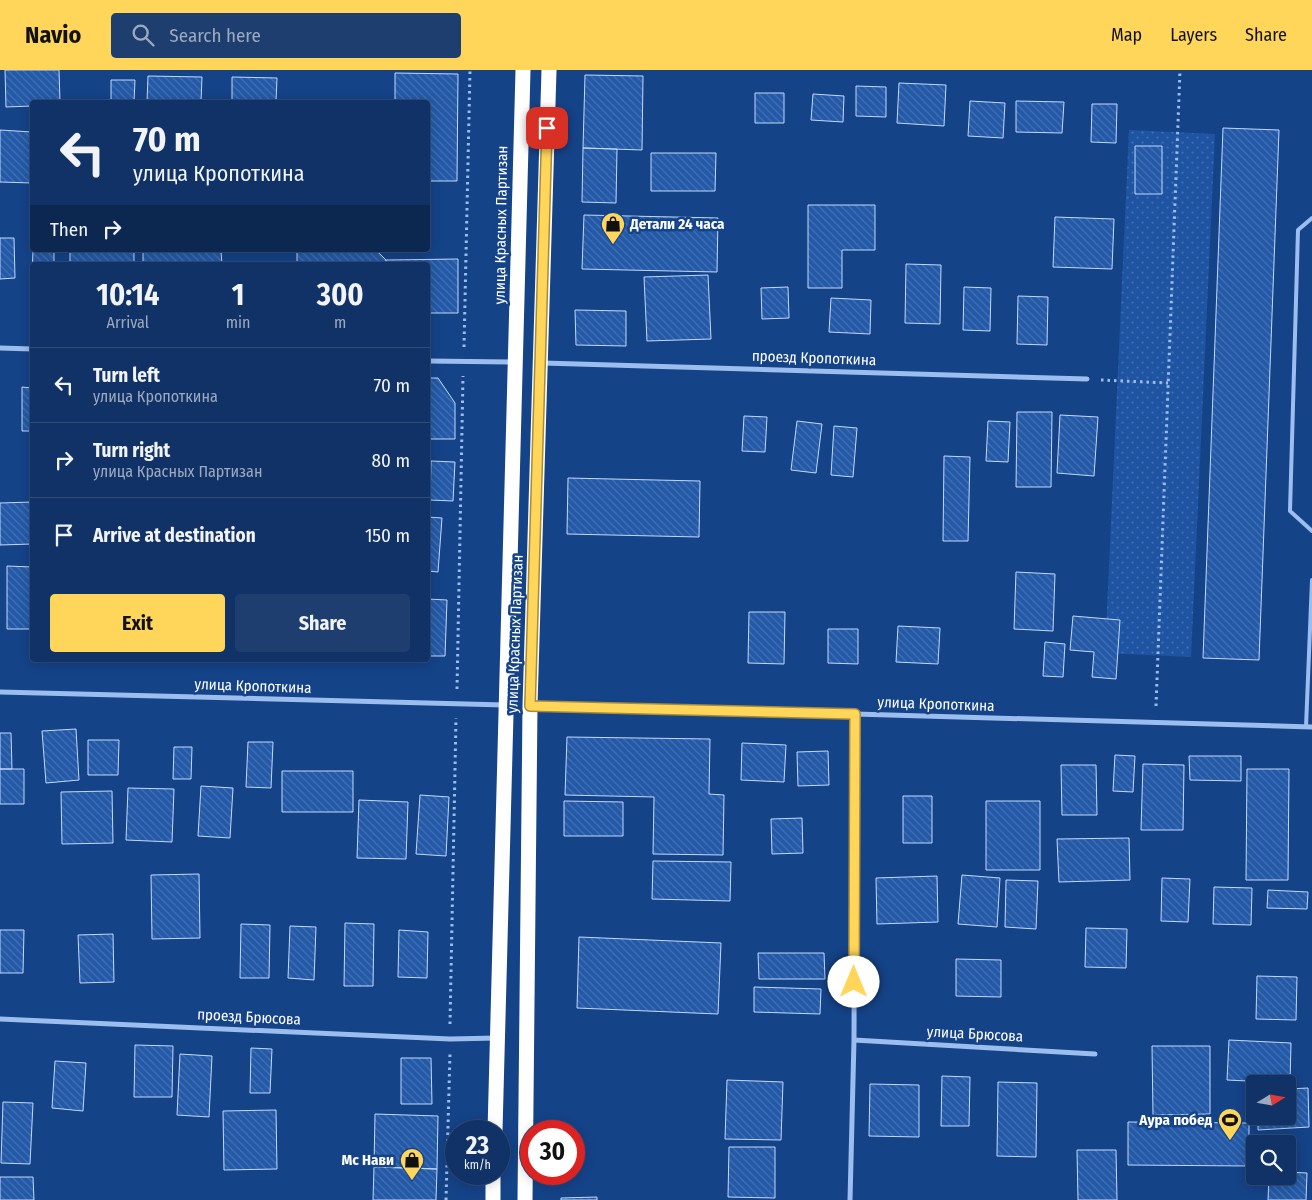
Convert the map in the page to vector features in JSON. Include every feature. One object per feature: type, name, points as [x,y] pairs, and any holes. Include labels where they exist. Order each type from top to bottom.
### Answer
[{"type":"highway","name":"улица Красных Партизан","points":[[494,1120],[522,70]]},
{"type":"highway","name":"улица Красных Партизан","points":[[525,1200],[530,706],[549,70]]},
{"type":"highway","points":[[493,1185],[493,1200]]},
{"type":"street","points":[[0,348],[30,349]]},
{"type":"street","points":[[430,361],[515,362]]},
{"type":"street","name":"проезд Кропоткина","points":[[540,362],[1087,379]]},
{"type":"street","name":"улица Кропоткина","points":[[0,692],[506,705]]},
{"type":"street","name":"улица Кропоткина","points":[[530,706],[1309,727]]},
{"type":"street","points":[[850,1200],[854,1040],[855,714]]},
{"type":"street","name":"проезд Брюсова","points":[[0,1019],[450,1039],[497,1038]]},
{"type":"street","name":"улица Брюсова","points":[[854,1040],[1095,1054]]},
{"type":"lane","points":[[1312,218],[1298,230],[1290,512],[1312,531]]},
{"type":"lane","points":[[1309,727],[1312,580]]},
{"type":"path","points":[[446,1200],[470,70]]},
{"type":"path","points":[[1156,723],[1180,70]]},
{"type":"path","points":[[1087,379],[1168,383]]},
{"type":"shaded area","points":[[1129,130],[1215,134],[1191,657],[1105,653]]},
{"type":"building","points":[[5,70],[59,70],[60,100],[30,100],[30,106],[6,107]]},
{"type":"building","points":[[395,73],[458,74],[457,181],[430,181],[430,100],[395,100]]},
{"type":"building","points":[[585,75],[643,76],[642,150],[583,148]]},
{"type":"building","points":[[148,76],[202,77],[201,100],[147,100]]},
{"type":"building","points":[[232,77],[277,78],[276,100],[232,100]]},
{"type":"building","points":[[111,80],[135,80],[134,100],[111,100]]},
{"type":"building","points":[[899,83],[946,85],[944,126],[897,123]]},
{"type":"building","points":[[856,86],[886,87],[886,117],[856,116]]},
{"type":"building","points":[[755,93],[784,93],[784,123],[755,123]]},
{"type":"building","points":[[813,94],[844,96],[843,122],[811,120]]},
{"type":"building","points":[[970,101],[1005,103],[1003,138],[968,136]]},
{"type":"building","points":[[1016,101],[1064,102],[1062,133],[1016,132]]},
{"type":"building","points":[[1092,104],[1117,104],[1116,143],[1091,142]]},
{"type":"building","points":[[1223,128],[1279,130],[1259,660],[1203,658]]},
{"type":"building","points":[[0,130],[30,132],[30,183],[0,182]]},
{"type":"building","points":[[1135,146],[1162,146],[1162,194],[1135,194]]},
{"type":"building","points":[[583,148],[617,149],[616,203],[582,202]]},
{"type":"building","points":[[651,153],[716,153],[715,191],[651,191]]},
{"type":"building","points":[[808,205],[875,205],[875,250],[842,250],[842,288],[808,288]]},
{"type":"building","points":[[584,215],[718,218],[717,272],[582,269]]},
{"type":"building","points":[[1055,217],[1114,219],[1112,269],[1053,267]]},
{"type":"building","points":[[0,238],[14,238],[15,278],[0,279]]},
{"type":"building","points":[[33,252],[54,252],[54,262],[32,262]]},
{"type":"building","points":[[70,252],[134,252],[134,262],[70,262]]},
{"type":"building","points":[[143,252],[221,252],[222,262],[143,262]]},
{"type":"building","points":[[297,252],[378,252],[386,260],[386,262],[297,262]]},
{"type":"building","points":[[458,259],[458,313],[430,313],[430,262],[386,262],[386,260]]},
{"type":"building","points":[[906,264],[941,265],[940,324],[905,323]]},
{"type":"building","points":[[708,275],[711,339],[647,341],[644,277]]},
{"type":"building","points":[[788,287],[789,318],[762,319],[761,288]]},
{"type":"building","points":[[964,287],[991,288],[990,331],[963,330]]},
{"type":"building","points":[[1018,296],[1048,297],[1047,345],[1017,344]]},
{"type":"building","points":[[831,298],[871,300],[870,334],[829,332]]},
{"type":"building","points":[[575,310],[626,311],[626,346],[576,345]]},
{"type":"building","points":[[430,378],[438,378],[455,403],[455,439],[430,439]]},
{"type":"building","points":[[22,387],[30,388],[30,431],[22,431]]},
{"type":"building","points":[[1017,412],[1052,412],[1051,487],[1016,487]]},
{"type":"building","points":[[1060,415],[1098,417],[1094,476],[1057,473]]},
{"type":"building","points":[[744,416],[767,417],[765,452],[742,451]]},
{"type":"building","points":[[797,421],[822,424],[816,473],[791,470]]},
{"type":"building","points":[[988,421],[1010,422],[1008,462],[986,461]]},
{"type":"building","points":[[834,426],[857,428],[853,477],[831,475]]},
{"type":"building","points":[[944,456],[970,457],[968,541],[943,541]]},
{"type":"building","points":[[431,461],[455,462],[453,501],[430,500]]},
{"type":"building","points":[[568,478],[700,481],[699,537],[567,534]]},
{"type":"building","points":[[30,502],[30,544],[0,545],[0,503]]},
{"type":"building","points":[[430,517],[442,518],[438,572],[430,571]]},
{"type":"building","points":[[7,566],[30,567],[30,629],[7,629]]},
{"type":"building","points":[[1016,572],[1055,574],[1053,631],[1014,629]]},
{"type":"building","points":[[430,599],[447,600],[445,656],[430,656]]},
{"type":"building","points":[[749,612],[785,612],[784,664],[748,663]]},
{"type":"building","points":[[1073,616],[1120,620],[1116,679],[1092,677],[1094,652],[1070,650]]},
{"type":"building","points":[[898,626],[940,628],[938,664],[896,662]]},
{"type":"building","points":[[828,629],[858,629],[858,664],[828,663]]},
{"type":"building","points":[[1045,642],[1065,644],[1063,677],[1043,676]]},
{"type":"building","points":[[76,729],[79,780],[46,783],[42,731]]},
{"type":"building","points":[[0,733],[11,733],[12,769],[0,769]]},
{"type":"building","points":[[567,737],[710,739],[709,794],[724,795],[723,855],[653,854],[654,797],[565,795]]},
{"type":"building","points":[[88,740],[119,740],[118,775],[88,775]]},
{"type":"building","points":[[248,742],[273,742],[271,788],[246,787]]},
{"type":"building","points":[[742,743],[786,745],[784,782],[741,780]]},
{"type":"building","points":[[174,747],[192,747],[191,779],[173,779]]},
{"type":"building","points":[[828,751],[829,785],[798,786],[797,752]]},
{"type":"building","points":[[1115,755],[1135,756],[1133,792],[1113,791]]},
{"type":"building","points":[[1189,756],[1241,756],[1241,781],[1190,780]]},
{"type":"building","points":[[1143,764],[1184,765],[1183,830],[1141,830]]},
{"type":"building","points":[[1061,765],[1096,765],[1097,815],[1062,815]]},
{"type":"building","points":[[0,769],[24,769],[24,804],[0,804]]},
{"type":"building","points":[[1247,769],[1289,769],[1288,880],[1246,880]]},
{"type":"building","points":[[282,771],[353,771],[353,812],[282,812]]},
{"type":"building","points":[[201,786],[233,788],[230,838],[198,836]]},
{"type":"building","points":[[128,788],[174,789],[172,842],[126,840]]},
{"type":"building","points":[[112,791],[113,843],[62,844],[61,792]]},
{"type":"building","points":[[420,795],[449,797],[446,856],[416,854]]},
{"type":"building","points":[[903,796],[932,796],[932,843],[903,843]]},
{"type":"building","points":[[359,800],[408,802],[406,859],[357,858]]},
{"type":"building","points":[[564,801],[623,802],[623,836],[564,836]]},
{"type":"building","points":[[986,801],[1040,801],[1040,870],[986,870]]},
{"type":"building","points":[[802,818],[803,853],[772,854],[771,819]]},
{"type":"building","points":[[1129,838],[1130,880],[1059,882],[1057,839]]},
{"type":"building","points":[[653,861],[731,862],[730,901],[652,899]]},
{"type":"building","points":[[199,874],[200,938],[152,939],[151,875]]},
{"type":"building","points":[[962,875],[1000,878],[997,927],[958,924]]},
{"type":"building","points":[[937,876],[938,922],[877,924],[876,878]]},
{"type":"building","points":[[1162,878],[1190,879],[1188,922],[1161,921]]},
{"type":"building","points":[[1006,880],[1038,881],[1036,929],[1005,927]]},
{"type":"building","points":[[1214,887],[1252,888],[1251,925],[1213,924]]},
{"type":"building","points":[[1268,890],[1308,892],[1307,909],[1267,908]]},
{"type":"building","points":[[345,923],[374,924],[373,986],[344,986]]},
{"type":"building","points":[[241,924],[270,925],[269,978],[240,978]]},
{"type":"building","points":[[290,926],[316,927],[314,980],[288,978]]},
{"type":"building","points":[[1086,928],[1127,929],[1126,968],[1085,967]]},
{"type":"building","points":[[0,930],[24,930],[23,973],[0,973]]},
{"type":"building","points":[[399,930],[428,932],[427,978],[398,977]]},
{"type":"building","points":[[113,934],[114,982],[80,983],[78,935]]},
{"type":"building","points":[[579,937],[721,943],[718,1014],[577,1008]]},
{"type":"building","points":[[758,953],[824,953],[825,979],[759,979]]},
{"type":"building","points":[[956,959],[1001,960],[1001,997],[956,996]]},
{"type":"building","points":[[1257,976],[1297,977],[1296,1020],[1256,1019]]},
{"type":"building","points":[[754,987],[821,989],[820,1014],[754,1012]]},
{"type":"building","points":[[1229,1040],[1291,1043],[1290,1075],[1246,1075],[1246,1081],[1227,1080]]},
{"type":"building","points":[[135,1045],[173,1046],[172,1097],[134,1097]]},
{"type":"building","points":[[1152,1046],[1210,1046],[1210,1114],[1153,1115]]},
{"type":"building","points":[[251,1048],[272,1049],[270,1093],[250,1093]]},
{"type":"building","points":[[180,1054],[212,1056],[209,1117],[177,1115]]},
{"type":"building","points":[[401,1058],[431,1058],[432,1104],[401,1104]]},
{"type":"building","points":[[55,1061],[86,1063],[83,1111],[52,1108]]},
{"type":"building","points":[[942,1076],[970,1077],[969,1126],[941,1126]]},
{"type":"building","points":[[727,1080],[783,1082],[781,1140],[725,1139]]},
{"type":"building","points":[[998,1082],[1037,1083],[1036,1157],[997,1156]]},
{"type":"building","points":[[870,1084],[919,1085],[919,1137],[869,1136]]},
{"type":"building","points":[[1308,1088],[1309,1127],[1258,1130],[1258,1125],[1296,1125],[1296,1089]]},
{"type":"building","points":[[3,1102],[33,1103],[30,1164],[1,1163]]},
{"type":"building","points":[[276,1110],[277,1169],[224,1170],[223,1111]]},
{"type":"building","points":[[375,1114],[438,1116],[437,1169],[374,1167]]},
{"type":"building","points":[[1128,1122],[1246,1123],[1246,1125],[1249,1125],[1249,1135],[1246,1135],[1246,1166],[1128,1165]]},
{"type":"building","points":[[729,1147],[775,1147],[775,1198],[728,1197]]},
{"type":"building","points":[[1077,1150],[1116,1150],[1117,1200],[1078,1200]]},
{"type":"building","points":[[374,1167],[437,1169],[436,1200],[373,1200]]},
{"type":"building","points":[[1296,1172],[1307,1173],[1306,1200],[1268,1200],[1269,1185],[1296,1185]]},
{"type":"building","points":[[0,1177],[33,1177],[34,1200],[0,1200]]},
{"type":"building","points":[[597,1197],[597,1200],[561,1200],[561,1198]]},
{"type":"place","name":"Детали 24 часа","points":[[613,245]]},
{"type":"place","name":"Аура побед","points":[[1230,1141]]},
{"type":"place","name":"Мс Нави","points":[[412,1181]]},
{"type":"route","points":[[547,128],[530,706],[855,714],[854,982]]}]
